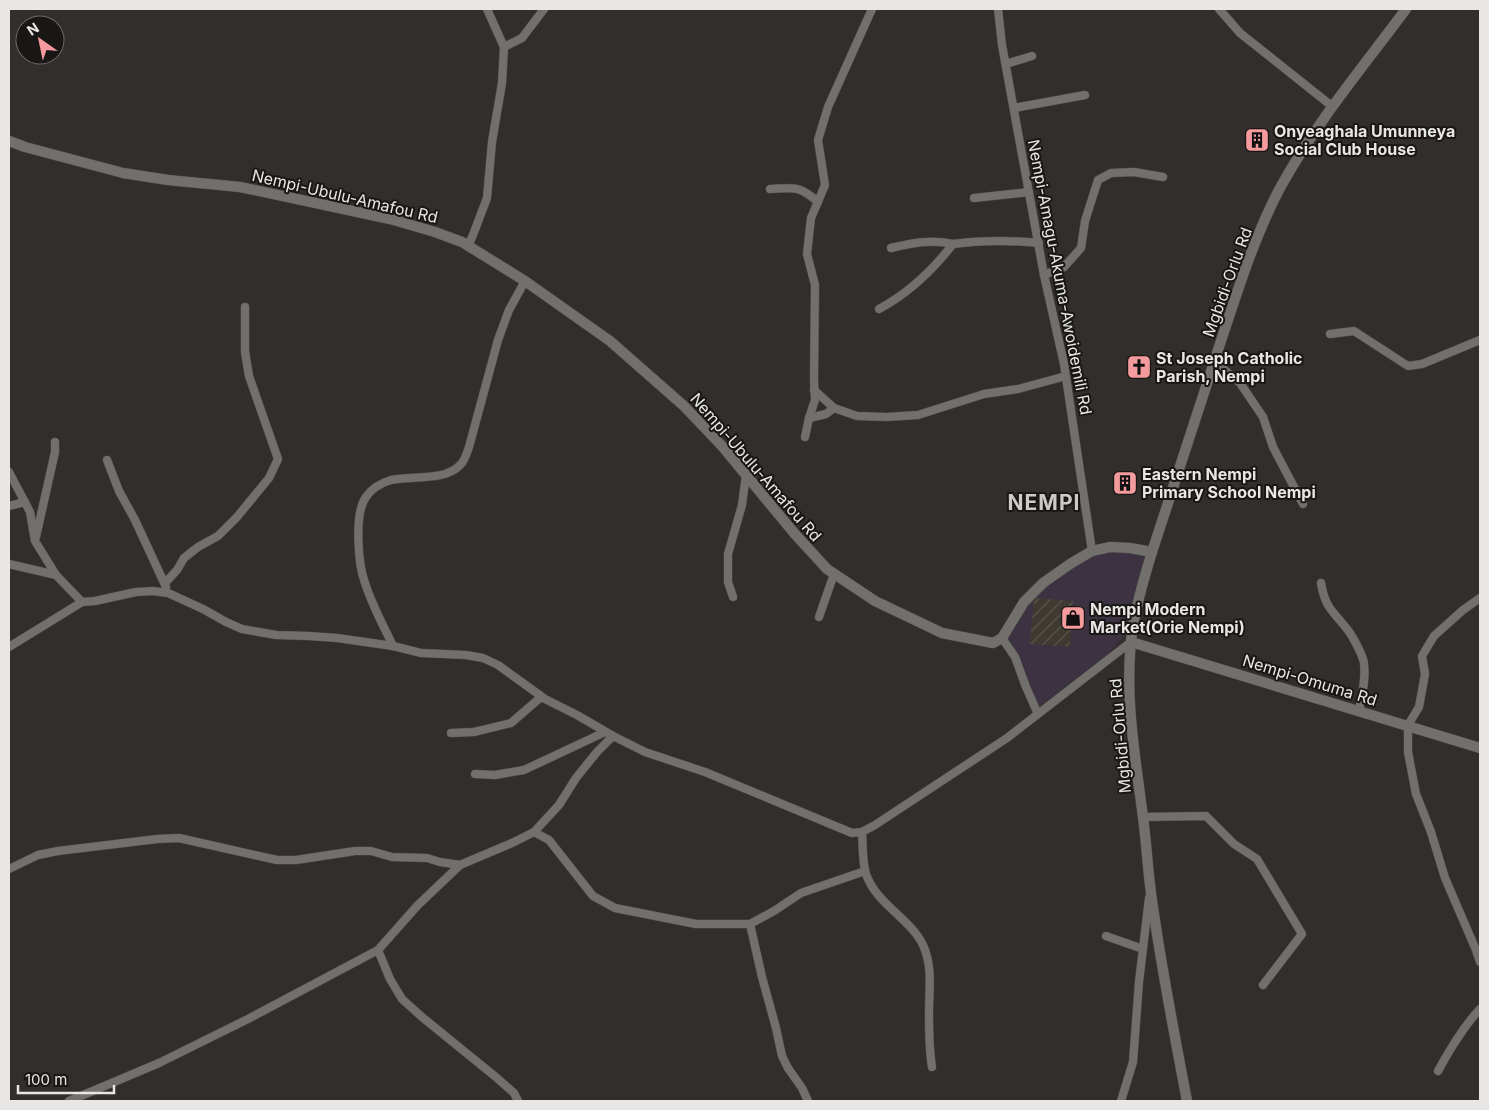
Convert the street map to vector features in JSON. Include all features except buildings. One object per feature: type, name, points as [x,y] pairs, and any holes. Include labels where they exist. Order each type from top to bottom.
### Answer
[{"type":"street","points":[[468,246],[474,235],[487,198],[492,142],[502,83],[504,47],[487,9]]},
{"type":"street","points":[[504,47],[522,38],[544,9]]},
{"type":"street","points":[[805,437],[815,400],[815,285],[807,254],[811,218],[825,185],[818,140],[828,107],[872,9]]},
{"type":"street","name":"Nempi-Amagu-Akuma-Awoidemili Rd","points":[[998,9],[1044,276],[1066,376],[1092,552]]},
{"type":"street","points":[[1219,9],[1240,33],[1333,107]]},
{"type":"street","name":"Mgbidi-Orlu Rd","points":[[1187,1101],[1153,907],[1132,741],[1129,666],[1131,642],[1140,592],[1214,361],[1256,241],[1280,189],[1300,154],[1406,9]]},
{"type":"street","points":[[1006,64],[1032,56]]},
{"type":"street","points":[[1014,108],[1085,94]]},
{"type":"street","name":"Nempi-Ubulu-Amafou Rd","points":[[9,141],[123,173],[168,180],[240,187],[390,219],[434,232],[468,246],[526,281],[610,341],[658,382],[722,446],[809,551],[827,569],[875,601],[942,633],[993,643],[1002,638]]},
{"type":"street","points":[[1044,276],[1064,267],[1081,248],[1085,221],[1098,180],[1111,173],[1126,172],[1164,177]]},
{"type":"street","points":[[770,189],[792,188],[805,191],[818,202]]},
{"type":"street","points":[[974,198],[1029,192]]},
{"type":"street","points":[[891,248],[916,242],[941,241],[953,244],[977,240],[1010,240],[1038,243]]},
{"type":"street","points":[[879,309],[914,285],[937,264],[953,244]]},
{"type":"street","points":[[393,646],[372,603],[364,581],[359,556],[359,527],[363,503],[376,486],[391,480],[442,474],[454,470],[462,464],[469,447],[498,340],[509,310],[526,281]]},
{"type":"street","points":[[164,583],[177,570],[184,558],[198,547],[218,536],[237,517],[269,478],[278,459],[249,376],[246,352],[245,307]]},
{"type":"street","points":[[1330,334],[1354,331],[1408,366],[1422,364],[1480,340]]},
{"type":"street","points":[[1214,361],[1240,383],[1263,417],[1274,447],[1303,504]]},
{"type":"street","points":[[814,390],[834,408],[857,416],[887,417],[918,415],[984,394],[1018,389],[1066,376]]},
{"type":"street","points":[[809,418],[826,414],[834,408]]},
{"type":"street","points":[[35,541],[55,452],[55,442]]},
{"type":"street","points":[[107,460],[119,491],[135,520],[168,593]]},
{"type":"street","points":[[9,472],[30,512],[35,541],[56,575],[82,602]]},
{"type":"street","points":[[732,598],[728,582],[728,554],[742,505],[746,475]]},
{"type":"street","points":[[9,506],[25,502]]},
{"type":"street","points":[[1038,714],[1015,657],[1002,638],[1024,602],[1043,583],[1070,564],[1092,552],[1110,547],[1152,552]]},
{"type":"street","points":[[9,564],[56,575]]},
{"type":"street","points":[[819,617],[834,574]]},
{"type":"street","points":[[1321,583],[1323,598],[1331,611],[1349,631],[1364,662],[1363,693],[1359,710]]},
{"type":"street","points":[[9,647],[82,602],[136,592],[153,591],[168,593],[242,629],[276,635],[337,638],[393,646],[421,653],[466,655],[483,658],[498,665],[541,697],[646,752],[705,772],[852,833],[862,832],[884,820],[1007,738],[1131,642]]},
{"type":"street","points":[[1480,598],[1463,610],[1434,636],[1422,656],[1425,674],[1419,707],[1408,725],[1408,752],[1416,794],[1431,832],[1445,878],[1480,962]]},
{"type":"street","name":"Nempi-Omuma Rd","points":[[1131,642],[1480,748]]},
{"type":"street","points":[[451,733],[474,732],[510,723],[541,697]]},
{"type":"street","points":[[475,774],[495,775],[524,770],[605,732]]},
{"type":"street","points":[[69,1101],[175,1055],[248,1019],[378,950],[417,906],[460,865],[534,832],[559,804],[576,778],[597,752],[613,736]]},
{"type":"street","points":[[1143,817],[1206,816],[1234,844],[1257,859],[1302,934],[1263,985]]},
{"type":"street","points":[[534,832],[549,840],[593,896],[615,908],[696,924],[750,924],[801,893],[865,871]]},
{"type":"street","points":[[862,832],[867,877],[876,892],[906,923],[922,944],[928,959],[931,982],[928,1041],[932,1067]]},
{"type":"street","points":[[9,869],[38,855],[58,850],[179,838],[277,860],[296,860],[355,851],[371,851],[392,857],[427,858],[460,865]]},
{"type":"street","points":[[1121,1101],[1133,1062],[1150,886]]},
{"type":"street","points":[[750,924],[782,1056],[808,1101]]},
{"type":"street","points":[[1106,936],[1143,949]]},
{"type":"street","points":[[378,950],[390,979],[402,999],[497,1078],[514,1093],[518,1101]]},
{"type":"street","points":[[1438,1071],[1448,1052],[1480,1009]]},
{"type":"shaded area","name":"Nempi Modern Market(Orie Nempi)","points":[[1092,551],[1152,552],[1124,636],[1107,655],[1036,709],[1002,638],[1027,599]]},
{"type":"shaded area","points":[[1034,598],[1073,601],[1070,647],[1030,644]]},
{"type":"place","name":"Onyeaghala Umunneya Social Club House","points":[[1257,140]]},
{"type":"place","name":"St Joseph Catholic Parish, Nempi","points":[[1139,367]]},
{"type":"place","name":"Eastern Nempi Primary School Nempi","points":[[1125,483]]},
{"type":"place","name":"Nempi Modern Market(Orie Nempi)","points":[[1073,618]]},
{"type":"district","name":"NEMPI","points":[[1044,503]]}]
